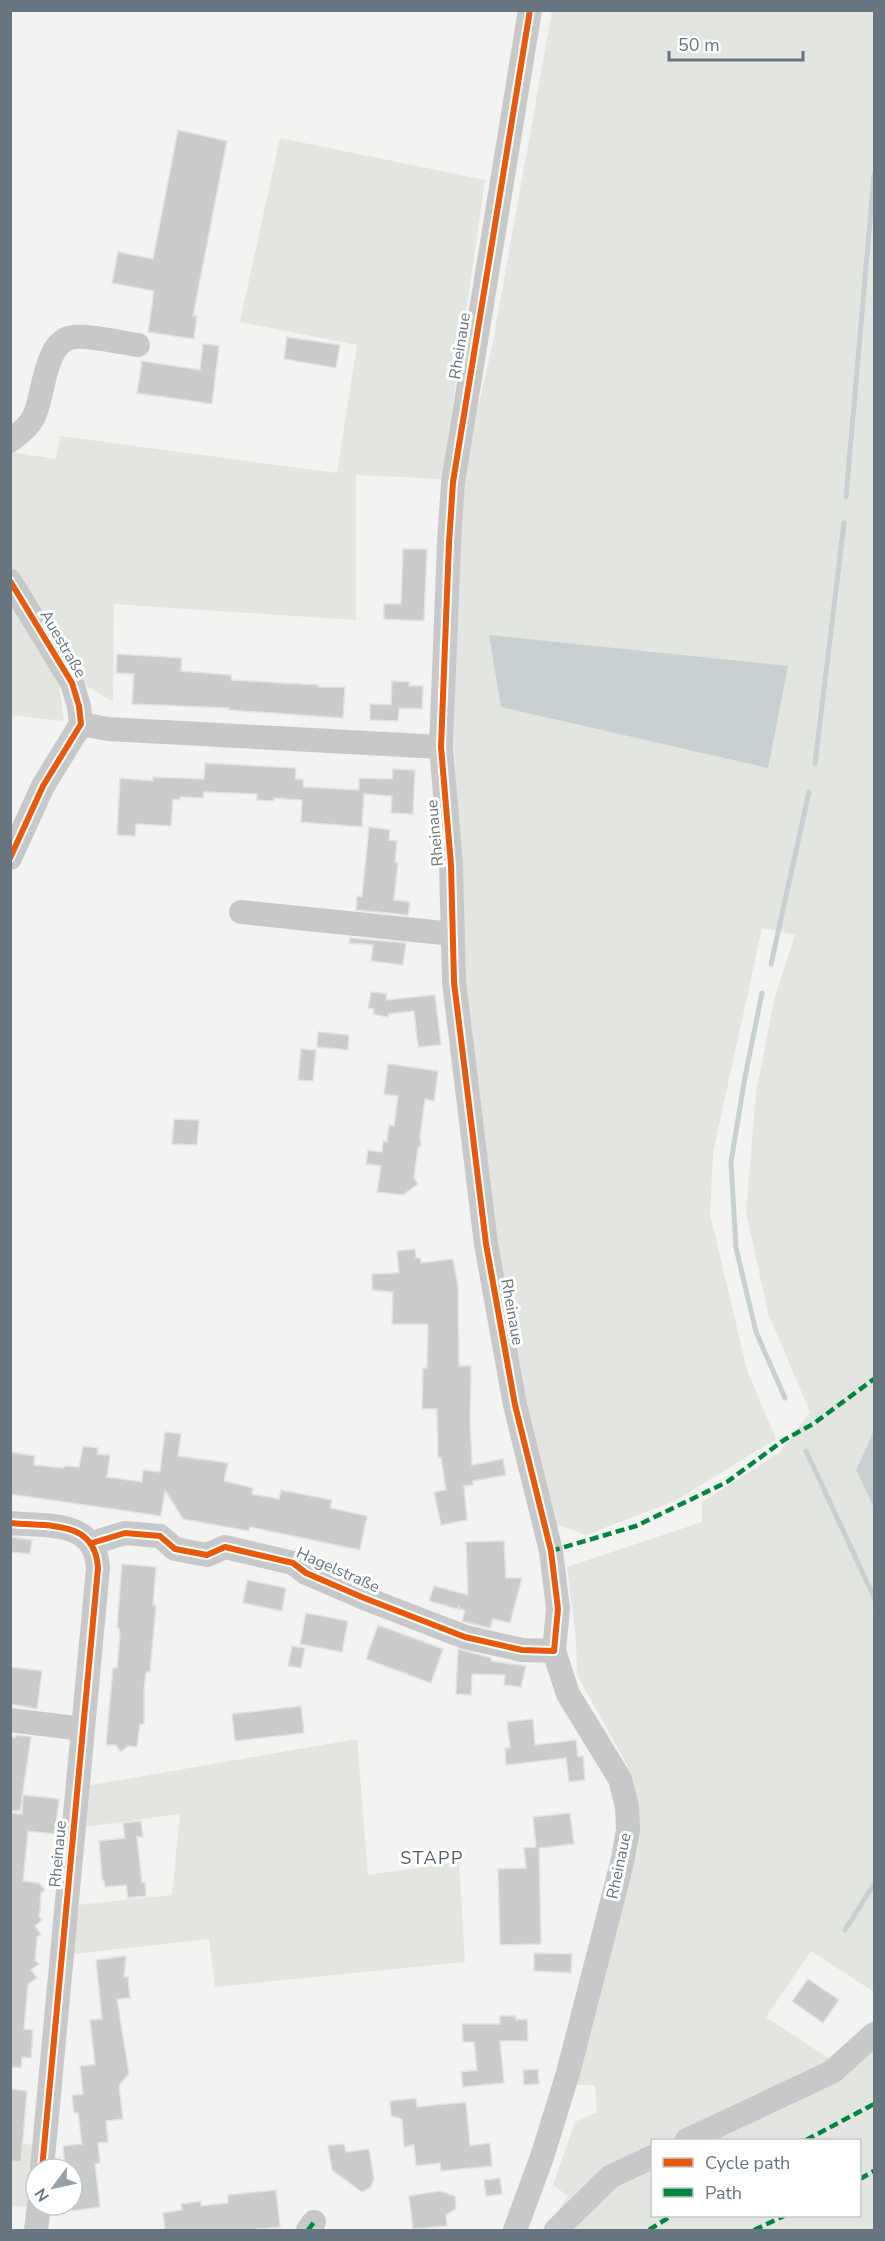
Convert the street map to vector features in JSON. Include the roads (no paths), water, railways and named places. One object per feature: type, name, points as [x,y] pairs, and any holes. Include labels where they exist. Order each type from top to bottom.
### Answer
[{"type":"street","name":"Rheinaue","points":[[515,2230],[542,2157],[568,2073],[623,1859],[628,1830],[627,1807],[620,1779],[568,1694],[554,1651],[558,1609],[551,1551],[515,1405],[486,1244],[454,982],[451,865],[441,747],[453,482],[530,10]]},
{"type":"street","points":[[10,441],[27,428],[35,415],[53,352],[63,340],[74,337],[138,345]]},
{"type":"street","name":"Auestraße","points":[[10,582],[72,683],[79,706],[81,724]]},
{"type":"street","points":[[10,858],[43,786],[81,724],[108,729],[441,747]]},
{"type":"street","points":[[242,912],[453,934]]},
{"type":"street","points":[[10,1523],[74,1530],[92,1543]]},
{"type":"street","name":"Hagelstraße","points":[[92,1543],[125,1533],[160,1536],[175,1549],[207,1555],[225,1547],[248,1552],[293,1563],[306,1573],[364,1598],[465,1637],[522,1650],[554,1651]]},
{"type":"street","name":"Rheinaue","points":[[43,2157],[98,1568],[97,1553],[92,1543]]},
{"type":"street","points":[[10,1720],[83,1728]]},
{"type":"street","points":[[689,2139],[832,2072],[874,2034]]},
{"type":"street","points":[[556,2230],[610,2177],[651,2157]]},
{"type":"waterway","points":[[846,497],[874,175]]},
{"type":"waterway","points":[[815,764],[844,523]]},
{"type":"waterway","points":[[771,964],[809,792]]},
{"type":"waterway","points":[[762,993],[731,1162],[736,1248],[756,1332],[785,1398]]},
{"type":"waterway","points":[[806,1451],[874,1597]]},
{"type":"waterway","points":[[845,1930],[874,1884]]},
{"type":"district","name":"STAPP","points":[[432,1858]]}]
